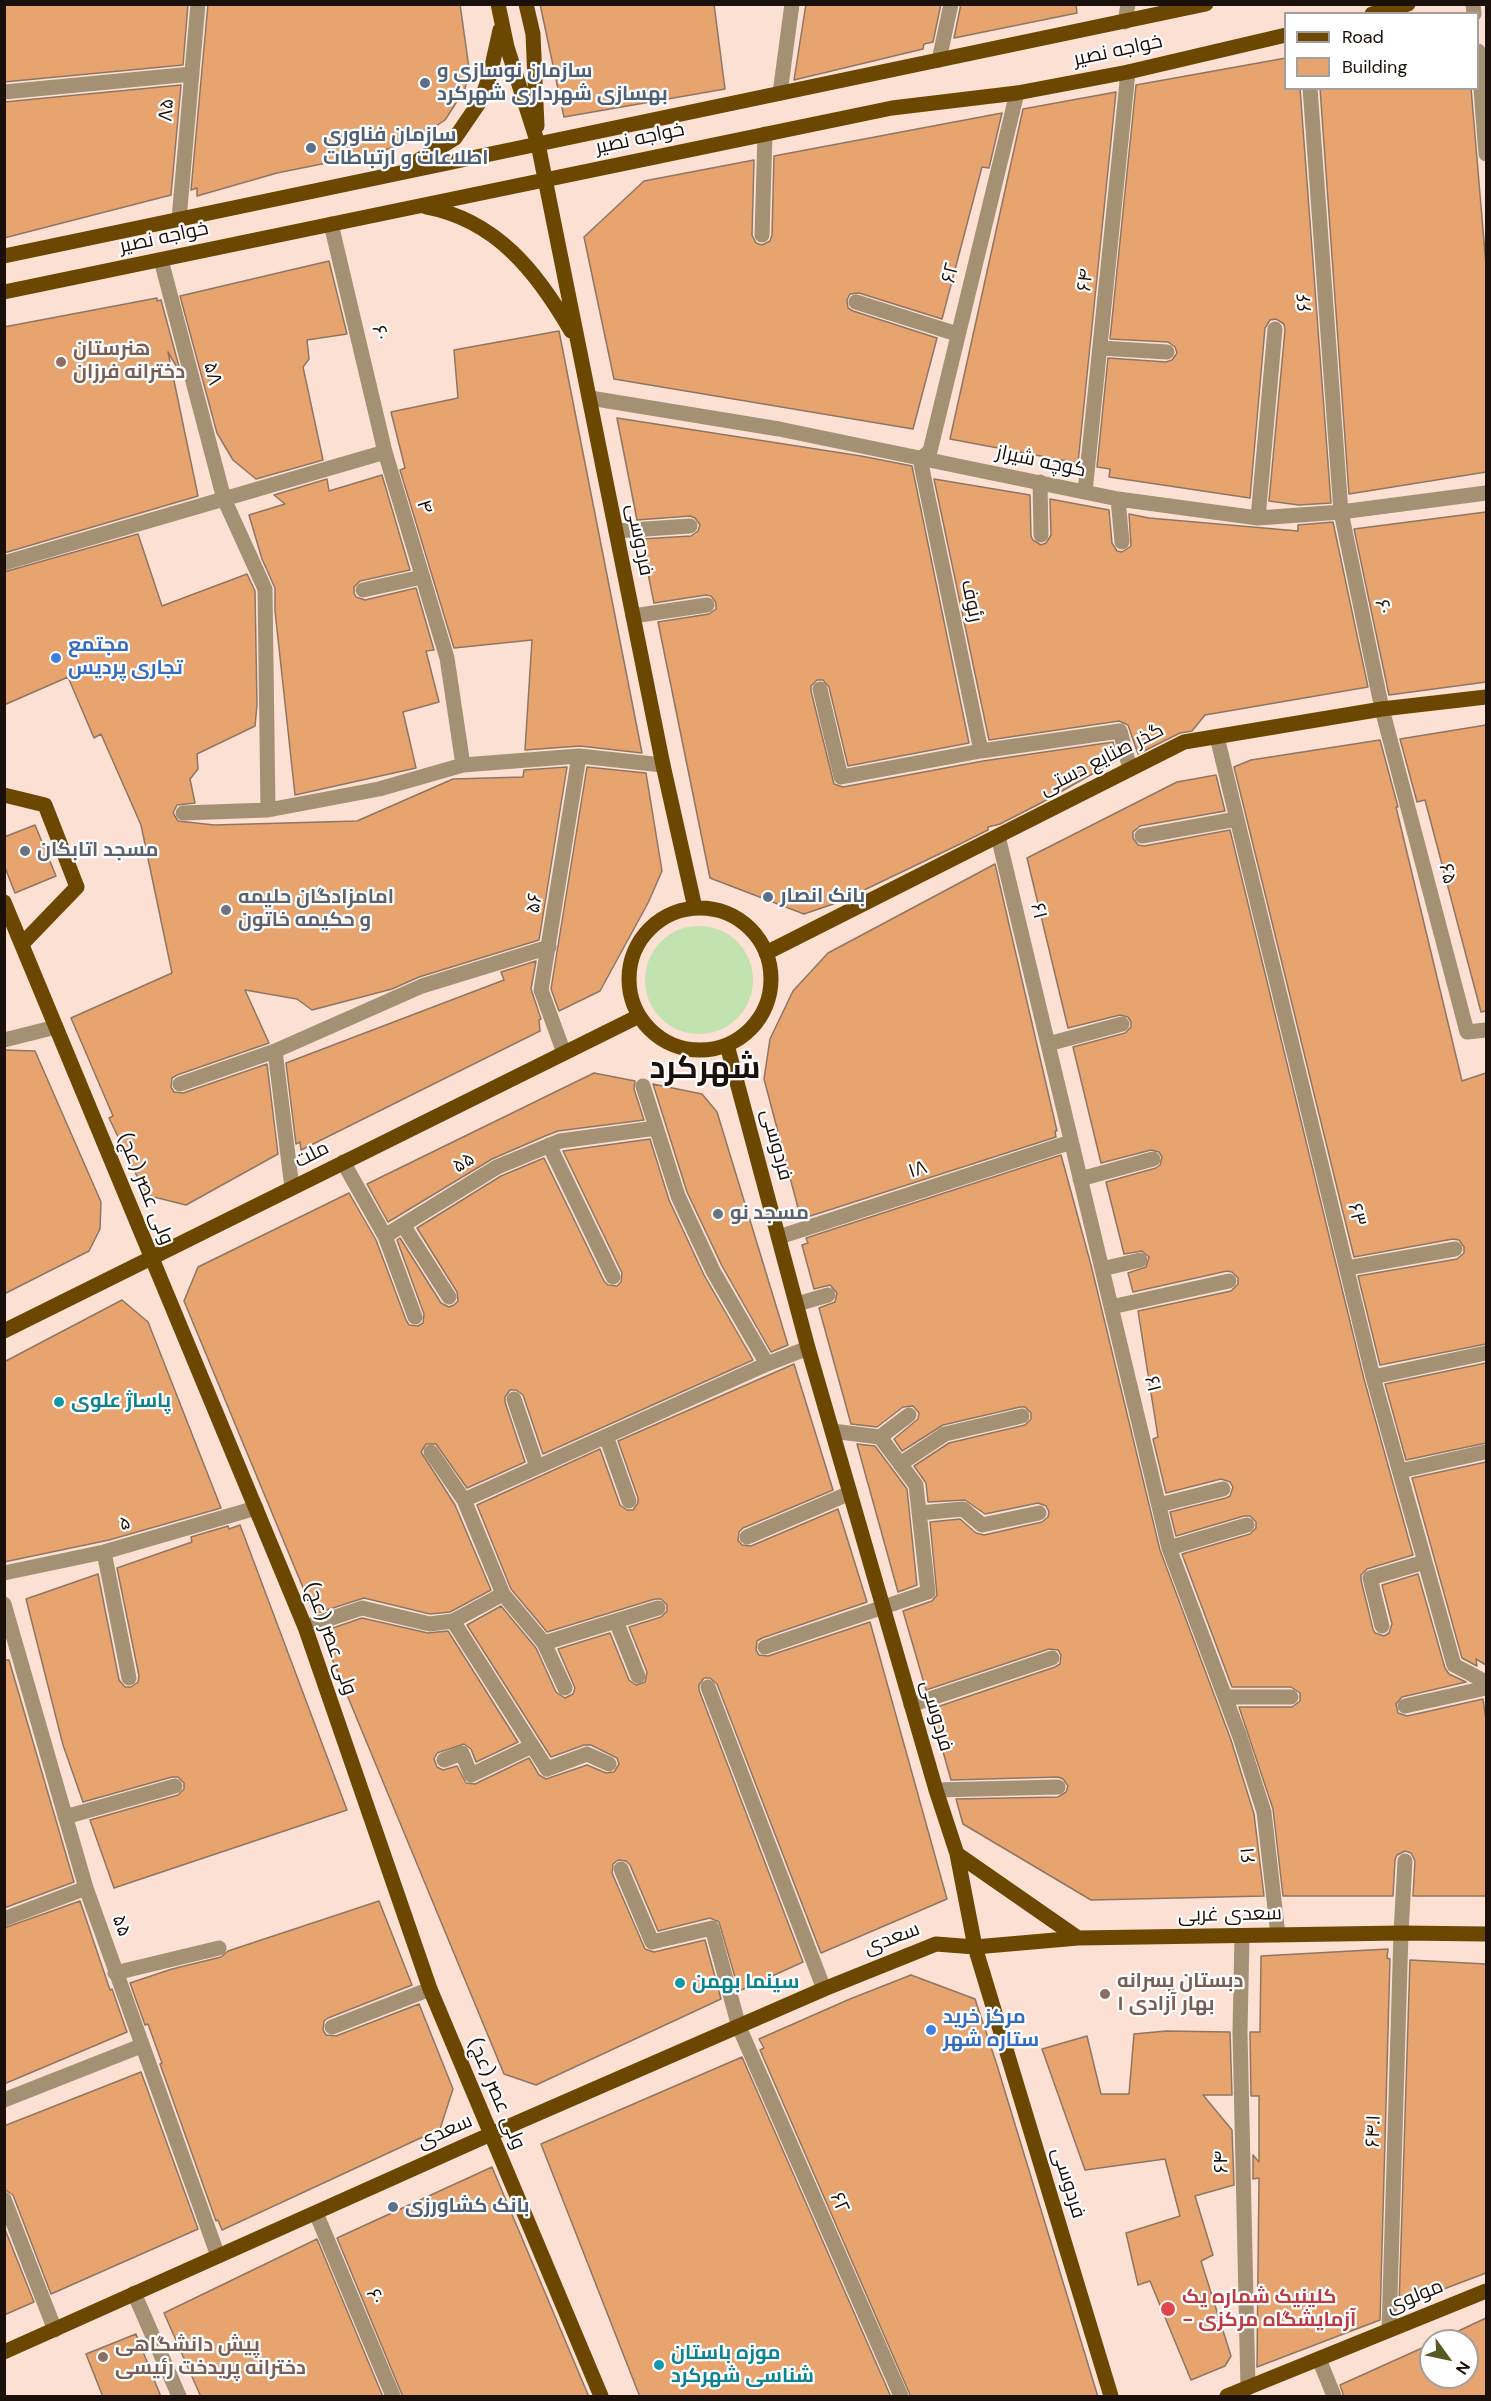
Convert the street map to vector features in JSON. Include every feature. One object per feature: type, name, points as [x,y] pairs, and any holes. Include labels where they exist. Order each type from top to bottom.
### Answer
[{"type":"main road","points":[[498,4],[507,47],[538,144]]},
{"type":"main road","points":[[526,4],[533,34],[538,144]]},
{"type":"main road","name":"خواجه نصیر","points":[[4,256],[1206,4]]},
{"type":"main road","points":[[1379,12],[1408,4]]},
{"type":"main road","points":[[398,173],[455,138],[481,100],[490,75],[502,24]]},
{"type":"main road","name":"خواجه نصیر","points":[[4,292],[892,108],[1017,93],[1128,72],[1284,34]]},
{"type":"main road","name":"فردوسی","points":[[538,144],[663,765],[695,908]]},
{"type":"main road","points":[[420,206],[443,210],[485,229],[503,244],[525,264],[559,310],[577,341]]},
{"type":"main road","name":"گذر صنایع دستی","points":[[766,953],[1184,742],[1382,709],[1486,697]]},
{"type":"main road","points":[[4,795],[45,805],[77,886],[22,944]]},
{"type":"main road","name":"ولی عصر (عج)","points":[[4,902],[305,1627],[430,1989],[601,2397]]},
{"type":"main road","points":[[695,908],[713,909],[730,915],[745,924],[757,937],[766,953],[771,974],[769,996],[765,1006],[760,1017],[746,1033],[728,1045],[708,1050],[688,1050],[668,1043],[651,1032],[639,1016],[630,993],[629,969],[637,946],[651,927],[672,914],[695,908]]},
{"type":"main road","name":"ملت","points":[[4,1331],[639,1016]]},
{"type":"main road","name":"فردوسی","points":[[728,1045],[808,1348],[936,1790],[957,1854],[975,1947],[1111,2397]]},
{"type":"main road","points":[[957,1854],[1078,1938]]},
{"type":"main road","name":"سعدی غربی","points":[[975,1947],[1078,1938],[1401,1933],[1486,1934]]},
{"type":"main road","name":"سعدی","points":[[4,2352],[491,2134],[825,1989],[936,1944],[975,1947]]},
{"type":"main road","name":"مولوی","points":[[1227,2397],[1486,2291]]},
{"type":"street","name":"۸۵","points":[[179,219],[198,4]]},
{"type":"street","points":[[780,93],[792,4]]},
{"type":"street","points":[[939,60],[951,4]]},
{"type":"street","points":[[1125,22],[1128,4]]},
{"type":"street","points":[[1479,64],[1486,154]]},
{"type":"street","name":"۶۴","points":[[1085,492],[1128,72]]},
{"type":"street","points":[[4,92],[192,74]]},
{"type":"street","name":"۶۶","points":[[1310,90],[1341,512]]},
{"type":"street","name":"۶۲","points":[[920,459],[930,451],[1017,93]]},
{"type":"street","points":[[762,235],[765,134]]},
{"type":"street","name":"۶۰","points":[[332,224],[385,452]]},
{"type":"street","name":"۵۸","points":[[160,260],[224,499],[265,589],[268,810]]},
{"type":"street","points":[[856,302],[957,334]]},
{"type":"street","points":[[1258,518],[1275,328]]},
{"type":"street","points":[[1100,348],[1167,352]]},
{"type":"street","name":"کوچه شیراز","points":[[590,398],[779,429],[1118,499],[1258,518],[1341,512],[1486,493]]},
{"type":"street","points":[[4,563],[385,452]]},
{"type":"street","name":"۴","points":[[385,452],[447,658],[463,765]]},
{"type":"street","name":"رئوف","points":[[920,459],[981,751]]},
{"type":"street","points":[[1040,482],[1041,535]]},
{"type":"street","points":[[1118,499],[1122,542]]},
{"type":"street","name":"۶۰","points":[[1341,512],[1382,709]]},
{"type":"street","points":[[616,531],[690,526]]},
{"type":"street","points":[[363,590],[422,577]]},
{"type":"street","points":[[633,616],[707,605]]},
{"type":"street","points":[[820,689],[841,777],[981,751],[1120,731],[1130,769]]},
{"type":"street","name":"۶۵","points":[[1382,709],[1467,1032],[1486,1030]]},
{"type":"street","name":"۶۳","points":[[1216,737],[1373,1377],[1454,1665],[1486,1682]]},
{"type":"street","points":[[183,813],[268,810],[379,789],[463,765],[579,756],[663,765]]},
{"type":"street","name":"۵۶","points":[[564,1053],[541,990],[579,756]]},
{"type":"street","points":[[1142,836],[1237,819]]},
{"type":"street","name":"۶۱","points":[[998,836],[1169,1548],[1225,1697],[1264,1812],[1278,1935]]},
{"type":"street","points":[[180,1084],[275,1051],[422,986],[549,947]]},
{"type":"street","points":[[1048,1044],[1122,1024]]},
{"type":"street","points":[[4,1040],[56,1027]]},
{"type":"street","points":[[275,1051],[292,1188]]},
{"type":"street","points":[[643,1086],[678,1196],[708,1261],[767,1364]]},
{"type":"street","name":"۵۵","points":[[385,1236],[497,1167],[549,1145],[560,1141],[656,1128]]},
{"type":"street","name":"۱۸","points":[[778,1237],[1071,1142]]},
{"type":"street","points":[[549,1145],[613,1277]]},
{"type":"street","points":[[1080,1179],[1153,1159]]},
{"type":"street","points":[[343,1162],[385,1236],[414,1317]]},
{"type":"street","points":[[403,1225],[449,1297]]},
{"type":"street","points":[[1347,1268],[1455,1249]]},
{"type":"street","points":[[1102,1269],[1140,1260]]},
{"type":"street","points":[[1112,1307],[1229,1281]]},
{"type":"street","points":[[797,1304],[828,1295]]},
{"type":"street","points":[[464,1500],[767,1364],[808,1348]]},
{"type":"street","points":[[1373,1377],[1486,1353]]},
{"type":"street","points":[[514,1399],[537,1467]]},
{"type":"street","points":[[832,1431],[880,1437],[909,1415]]},
{"type":"street","points":[[900,1464],[945,1434],[1022,1416]]},
{"type":"street","points":[[606,1436],[629,1501]]},
{"type":"street","points":[[765,1647],[928,1592],[916,1485],[880,1437]]},
{"type":"street","points":[[431,1452],[464,1500],[503,1594],[544,1643],[565,1688]]},
{"type":"street","points":[[1400,1471],[1485,1452]]},
{"type":"street","points":[[1159,1505],[1223,1490]]},
{"type":"street","points":[[747,1537],[850,1493]]},
{"type":"street","name":"۵","points":[[4,1573],[104,1552],[256,1508]]},
{"type":"street","points":[[919,1513],[963,1509],[982,1525],[1039,1513]]},
{"type":"street","points":[[1169,1548],[1247,1525]]},
{"type":"street","points":[[104,1552],[129,1678]]},
{"type":"street","points":[[1382,1626],[1370,1578],[1425,1562]]},
{"type":"street","points":[[305,1627],[362,1608],[430,1624],[453,1621],[503,1594]]},
{"type":"street","name":"۵۵","points":[[4,1604],[86,1888],[218,2256]]},
{"type":"street","points":[[544,1643],[658,1608]]},
{"type":"street","points":[[453,1621],[547,1769],[587,1754],[609,1764]]},
{"type":"street","points":[[616,1621],[638,1676]]},
{"type":"street","points":[[911,1705],[1052,1658]]},
{"type":"street","points":[[708,1687],[825,1989]]},
{"type":"street","points":[[1405,1706],[1486,1689]]},
{"type":"street","points":[[1225,1697],[1291,1697]]},
{"type":"street","points":[[444,1760],[462,1754],[471,1775],[532,1746]]},
{"type":"street","points":[[65,1817],[175,1786]]},
{"type":"street","points":[[936,1790],[1058,1786]]},
{"type":"street","name":"۶۴.۱","points":[[1389,2331],[1405,1861]]},
{"type":"street","name":"۶۲","points":[[621,1869],[652,1942],[712,1928],[739,2027],[901,2397]]},
{"type":"street","points":[[4,1919],[86,1888]]},
{"type":"street","name":"۶۴","points":[[1242,1936],[1240,2032],[1248,2388]]},
{"type":"street","points":[[116,1973],[219,1948]]},
{"type":"street","points":[[332,2027],[430,1989]]},
{"type":"street","points":[[4,2100],[141,2046]]},
{"type":"street","points":[[4,2199],[55,2330]]},
{"type":"street","name":"۶۰","points":[[316,2213],[393,2397]]},
{"type":"street","points":[[134,2293],[179,2397]]},
{"type":"street","points":[[1319,2359],[1334,2397]]},
{"type":"green space","points":[[699,926],[719,931],[737,942],[748,960],[753,980],[748,1000],[737,1018],[719,1029],[699,1034],[679,1029],[661,1018],[650,1000],[645,980],[650,960],[661,942],[679,931]]},
{"type":"building","points":[[4,4],[188,4],[183,65],[4,82]]},
{"type":"building","points":[[208,4],[460,4],[469,68],[465,89],[445,120],[417,139],[376,153],[277,173],[197,196],[197,188],[191,190]]},
{"type":"building","points":[[540,4],[714,4],[725,89],[564,117]]},
{"type":"building","points":[[806,4],[941,4],[933,42],[924,44],[923,49],[794,80]]},
{"type":"building","points":[[961,4],[1076,4],[1077,13],[954,38]]},
{"type":"building","points":[[1284,58],[1284,90],[1300,90],[1331,503],[1299,505],[1269,501],[1285,330],[1284,324],[1276,319],[1270,320],[1265,328],[1250,498],[1109,477],[1110,469],[1097,467],[1108,358],[1166,362],[1172,360],[1177,353],[1175,347],[1168,342],[1110,339],[1136,85]]},
{"type":"building","points":[[181,85],[171,195],[4,238],[4,102]]},
{"type":"building","points":[[1320,90],[1471,90],[1486,265],[1486,472],[1349,494]]},
{"type":"building","points":[[1116,92],[1078,463],[950,439],[1023,109]]},
{"type":"building","points":[[1002,113],[989,168],[982,167],[942,319],[859,293],[850,294],[847,300],[848,308],[853,311],[937,338],[913,429],[614,379],[584,237],[644,181],[754,160],[752,235],[756,243],[762,245],[770,241],[772,235],[774,156]]},
{"type":"building","points":[[329,261],[347,334],[307,340],[309,359],[303,367],[323,460],[256,479],[233,460],[217,433],[180,296]]},
{"type":"building","points":[[157,298],[157,301],[161,300],[181,374],[168,352],[198,496],[4,553],[4,327]]},
{"type":"building","points":[[559,331],[642,753],[580,746],[525,750],[532,640],[454,648],[400,470],[405,468],[391,412],[458,398],[454,350]]},
{"type":"building","points":[[617,418],[912,466],[969,743],[848,766],[829,687],[823,680],[817,680],[811,686],[811,691],[834,784],[843,787],[983,761],[1113,742],[1117,760],[1039,804],[1000,824],[988,827],[988,830],[958,845],[839,902],[804,914],[710,878],[658,622],[709,614],[716,609],[716,603],[711,596],[706,595],[654,603],[641,539],[691,536],[698,531],[700,525],[695,518],[690,516],[637,520]]},
{"type":"building","points":[[382,475],[410,570],[360,581],[354,587],[354,593],[356,597],[365,600],[416,588],[434,650],[426,651],[439,702],[403,712],[416,768],[295,795],[275,611],[275,588],[262,559],[249,515],[285,504],[274,495],[327,479],[329,491]]},
{"type":"building","points":[[934,479],[1030,495],[1031,536],[1041,545],[1046,543],[1051,535],[1050,499],[1109,510],[1112,543],[1117,551],[1122,552],[1131,546],[1129,514],[1149,518],[1298,531],[1298,525],[1333,522],[1368,687],[1205,715],[1192,731],[1180,733],[1138,754],[1128,725],[1119,721],[989,740]]},
{"type":"building","points":[[1486,512],[1486,682],[1389,695],[1354,529]]},
{"type":"building","points":[[138,534],[162,606],[247,574],[255,591],[257,705],[255,726],[197,754],[198,769],[190,779],[195,803],[177,805],[173,813],[178,821],[214,825],[357,821],[453,779],[523,777],[524,770],[567,767],[539,940],[419,977],[392,989],[312,1010],[297,999],[245,990],[269,1043],[177,1075],[172,1078],[171,1087],[174,1092],[183,1093],[267,1064],[278,1154],[186,1205],[146,1195],[109,1118],[113,1116],[71,1018],[172,973],[141,825],[101,734],[94,738],[68,677],[4,705],[4,572]]},
{"type":"building","points":[[1486,725],[1486,1011],[1481,1012],[1425,800],[1417,802],[1400,739]]},
{"type":"building","points":[[1380,740],[1398,807],[1396,807],[1462,1081],[1486,1073],[1486,1344],[1380,1365],[1358,1276],[1457,1259],[1464,1253],[1464,1247],[1459,1240],[1453,1239],[1354,1257],[1234,767],[1251,760]]},
{"type":"building","points":[[587,767],[646,773],[662,871],[648,903],[600,991],[559,1011],[551,989]]},
{"type":"building","points":[[1216,775],[1225,811],[1140,826],[1133,832],[1133,838],[1138,845],[1144,846],[1230,830],[1364,1379],[1413,1555],[1367,1569],[1361,1575],[1361,1580],[1373,1629],[1375,1633],[1384,1636],[1389,1633],[1392,1624],[1382,1585],[1418,1574],[1445,1668],[1449,1674],[1466,1682],[1402,1697],[1396,1704],[1398,1713],[1407,1716],[1483,1699],[1486,1720],[1486,1896],[1413,1896],[1415,1861],[1411,1853],[1405,1851],[1397,1855],[1395,1860],[1393,1896],[1283,1896],[1273,1809],[1239,1707],[1292,1707],[1300,1701],[1300,1693],[1291,1687],[1232,1687],[1182,1554],[1250,1534],[1256,1528],[1256,1522],[1250,1516],[1244,1516],[1176,1536],[1170,1512],[1226,1498],[1230,1496],[1233,1487],[1230,1482],[1221,1479],[1166,1493],[1153,1439],[1158,1437],[1138,1311],[1231,1291],[1238,1284],[1238,1278],[1232,1272],[1227,1271],[1133,1292],[1128,1273],[1146,1267],[1149,1257],[1142,1251],[1124,1254],[1106,1182],[1156,1168],[1160,1165],[1162,1157],[1159,1152],[1151,1150],[1101,1163],[1073,1047],[1125,1033],[1131,1027],[1131,1022],[1128,1017],[1120,1015],[1068,1028],[1027,858],[1177,782]]},
{"type":"building","name":"مسجد اتابکان","points":[[35,825],[56,876],[15,893],[4,865],[4,837]]},
{"type":"building","points":[[995,864],[1057,1131],[1055,1131],[1056,1137],[801,1219],[764,1079],[770,1039],[793,991],[828,953]]},
{"type":"building","points":[[536,961],[531,989],[541,1019],[539,1020],[540,1031],[301,1150],[300,1142],[296,1144],[286,1063],[504,980],[501,972]]},
{"type":"building","points":[[4,1050],[35,1051],[101,1202],[100,1229],[89,1251],[4,1294]]},
{"type":"building","points":[[594,1073],[635,1081],[634,1089],[644,1120],[558,1131],[545,1136],[492,1159],[388,1222],[367,1184]]},
{"type":"building","points":[[653,1084],[702,1094],[717,1112],[788,1345],[771,1352],[722,1266],[687,1192]]},
{"type":"building","points":[[650,1139],[669,1200],[704,1275],[753,1360],[543,1454],[523,1395],[516,1390],[510,1390],[505,1397],[505,1402],[525,1462],[467,1488],[436,1444],[426,1444],[421,1452],[455,1505],[491,1590],[450,1612],[430,1614],[364,1598],[314,1614],[184,1301],[198,1267],[349,1193],[376,1240],[406,1320],[409,1325],[418,1326],[423,1323],[424,1314],[397,1240],[400,1238],[441,1303],[449,1307],[454,1305],[458,1301],[457,1292],[417,1228],[501,1176],[544,1158],[604,1281],[608,1285],[617,1286],[621,1282],[622,1273],[563,1151]]},
{"type":"building","points":[[1061,1155],[1091,1265],[1160,1550],[1231,1740],[1254,1814],[1264,1896],[1091,1900],[963,1824],[956,1799],[1058,1797],[1066,1792],[1068,1786],[1063,1779],[1058,1777],[951,1780],[931,1709],[1055,1667],[1060,1664],[1061,1655],[1058,1650],[1049,1649],[926,1690],[903,1611],[932,1601],[937,1595],[930,1522],[960,1519],[976,1533],[984,1535],[1042,1522],[1048,1517],[1049,1512],[1046,1506],[1038,1503],[985,1514],[965,1500],[928,1502],[926,1483],[914,1466],[949,1443],[1025,1425],[1031,1419],[1031,1413],[1025,1407],[1020,1407],[943,1425],[902,1451],[894,1439],[918,1419],[919,1413],[913,1406],[903,1407],[877,1427],[851,1424],[819,1308],[835,1302],[837,1293],[830,1285],[814,1289],[802,1245],[808,1243],[806,1238]]},
{"type":"building","points":[[122,1300],[148,1322],[221,1508],[109,1540],[4,1562],[4,1362]]},
{"type":"building","points":[[1486,1363],[1486,1443],[1406,1460],[1385,1384]]},
{"type":"building","points":[[794,1364],[833,1490],[743,1528],[739,1532],[738,1540],[742,1545],[751,1546],[838,1509],[867,1602],[762,1638],[757,1641],[756,1650],[759,1655],[768,1656],[870,1622],[947,1899],[821,1953],[717,1684],[710,1678],[704,1678],[699,1685],[699,1690],[803,1962],[739,1991],[719,1922],[710,1918],[658,1931],[630,1865],[626,1861],[618,1860],[613,1864],[612,1873],[645,1949],[654,1952],[705,1940],[721,1999],[536,2085],[504,2074],[321,1632],[362,1618],[428,1633],[448,1631],[518,1742],[476,1762],[471,1749],[464,1744],[437,1753],[434,1759],[437,1767],[443,1770],[457,1766],[466,1783],[475,1784],[529,1758],[539,1775],[546,1779],[587,1765],[606,1773],[614,1772],[619,1764],[617,1758],[591,1745],[584,1745],[551,1757],[467,1625],[501,1606],[536,1648],[556,1692],[565,1698],[573,1694],[575,1688],[558,1649],[610,1633],[629,1680],[636,1685],[645,1682],[647,1672],[629,1627],[661,1617],[667,1611],[667,1605],[661,1599],[655,1599],[547,1632],[511,1589],[477,1505],[600,1449],[620,1505],[627,1510],[633,1510],[638,1503],[638,1498],[618,1441]]},
{"type":"building","points":[[857,1444],[875,1446],[907,1489],[917,1585],[898,1592]]},
{"type":"building","points":[[1486,1462],[1486,1665],[1476,1659],[1477,1666],[1462,1658],[1412,1478]]},
{"type":"building","points":[[240,1525],[347,1810],[114,1888],[90,1820],[178,1795],[184,1789],[184,1783],[178,1777],[172,1777],[83,1802],[63,1745],[26,1599],[98,1574],[119,1680],[125,1687],[131,1687],[138,1682],[139,1676],[117,1568],[192,1542],[191,1537],[228,1526],[229,1529]]},
{"type":"building","points":[[4,1660],[9,1660],[74,1882],[4,1908]]},
{"type":"building","points":[[80,1901],[110,1990],[112,1989],[127,2032],[4,2084],[4,1928]]},
{"type":"building","points":[[379,1901],[412,1985],[328,2018],[324,2021],[323,2030],[326,2035],[336,2036],[419,2004],[453,2089],[440,2129],[222,2230],[218,2220],[216,2221],[148,2024],[145,2025],[130,1983],[172,1969],[221,1957],[228,1951]]},
{"type":"building","points":[[1388,1949],[1387,1958],[1390,1959],[1380,2320],[1257,2367],[1259,2178],[1253,2179],[1253,2155],[1259,2162],[1259,2096],[1251,2096],[1250,2032],[1260,2032],[1261,1956]]},
{"type":"building","points":[[1410,1960],[1486,1964],[1486,2273],[1399,2306]]},
{"type":"building","points":[[911,1975],[975,1999],[1098,2397],[911,2397],[760,2050],[764,2048],[759,2039]]},
{"type":"building","points":[[1166,2031],[1230,2032],[1232,2095],[1203,2095],[1232,2130],[1234,2185],[1195,2196],[1213,2255],[1201,2261],[1231,2356],[1225,2366],[1191,2380],[1150,2281],[1138,2285],[1126,2233],[1180,2216],[1165,2159],[1085,2170],[1042,2049],[1087,2036],[1101,2094],[1129,2094],[1134,2034]]},
{"type":"building","points":[[742,2057],[891,2397],[640,2397],[541,2144]]},
{"type":"building","points":[[141,2072],[198,2229],[51,2294],[13,2195],[4,2189],[4,2126]]},
{"type":"building","points":[[492,2167],[589,2397],[403,2397],[337,2238]]},
{"type":"building","points":[[4,2227],[34,2302],[4,2315]]},
{"type":"building","points":[[317,2239],[383,2397],[201,2397],[164,2313]]},
{"type":"building","points":[[1486,2318],[1486,2397],[1344,2397],[1340,2385],[1419,2349],[1419,2389],[1479,2389],[1479,2329],[1463,2329]]},
{"type":"building","points":[[136,2334],[161,2397],[103,2397],[86,2354]]},
{"type":"place","name":"سازمان نوسازی و بهسازی شهرداری شهرکرد","points":[[425,83]]},
{"type":"place","name":"سازمان فناوری اطلاعات و ارتباطات","points":[[311,148]]},
{"type":"place","name":"هنرستان دخترانه فرزان","points":[[61,362]]},
{"type":"place","name":"مجتمع تجاری پردیس","points":[[56,658]]},
{"type":"place","name":"مسجد اتابکان","points":[[25,851]]},
{"type":"place","name":"بانک انصار","points":[[768,897]]},
{"type":"place","name":"امامزادگان حلیمه و حکیمه خاتون","points":[[226,910]]},
{"type":"place","name":"مسجد نو","points":[[718,1214]]},
{"type":"place","name":"پاساژ علوی","points":[[59,1402]]},
{"type":"place","name":"سینما بهمن","points":[[680,1983]]},
{"type":"place","name":"دبستان پسرانه بهار آزادی ۱","points":[[1105,1994]]},
{"type":"place","name":"مرکز خرید ستاره شهر","points":[[931,2030]]},
{"type":"place","name":"بانک کشاورزی","points":[[393,2207]]},
{"type":"place","name":"کلینیک شماره یک - آزمایشگاه مرکزی","points":[[1168,2309]]},
{"type":"place","name":"پیش دانشگاهی دخترانه پریدخت رئیسی","points":[[103,2357]]},
{"type":"place","name":"موزه باستان شناسی شهرکرد","points":[[659,2365]]},
{"type":"district","name":"شهرکرد","points":[[705,1070]]}]
